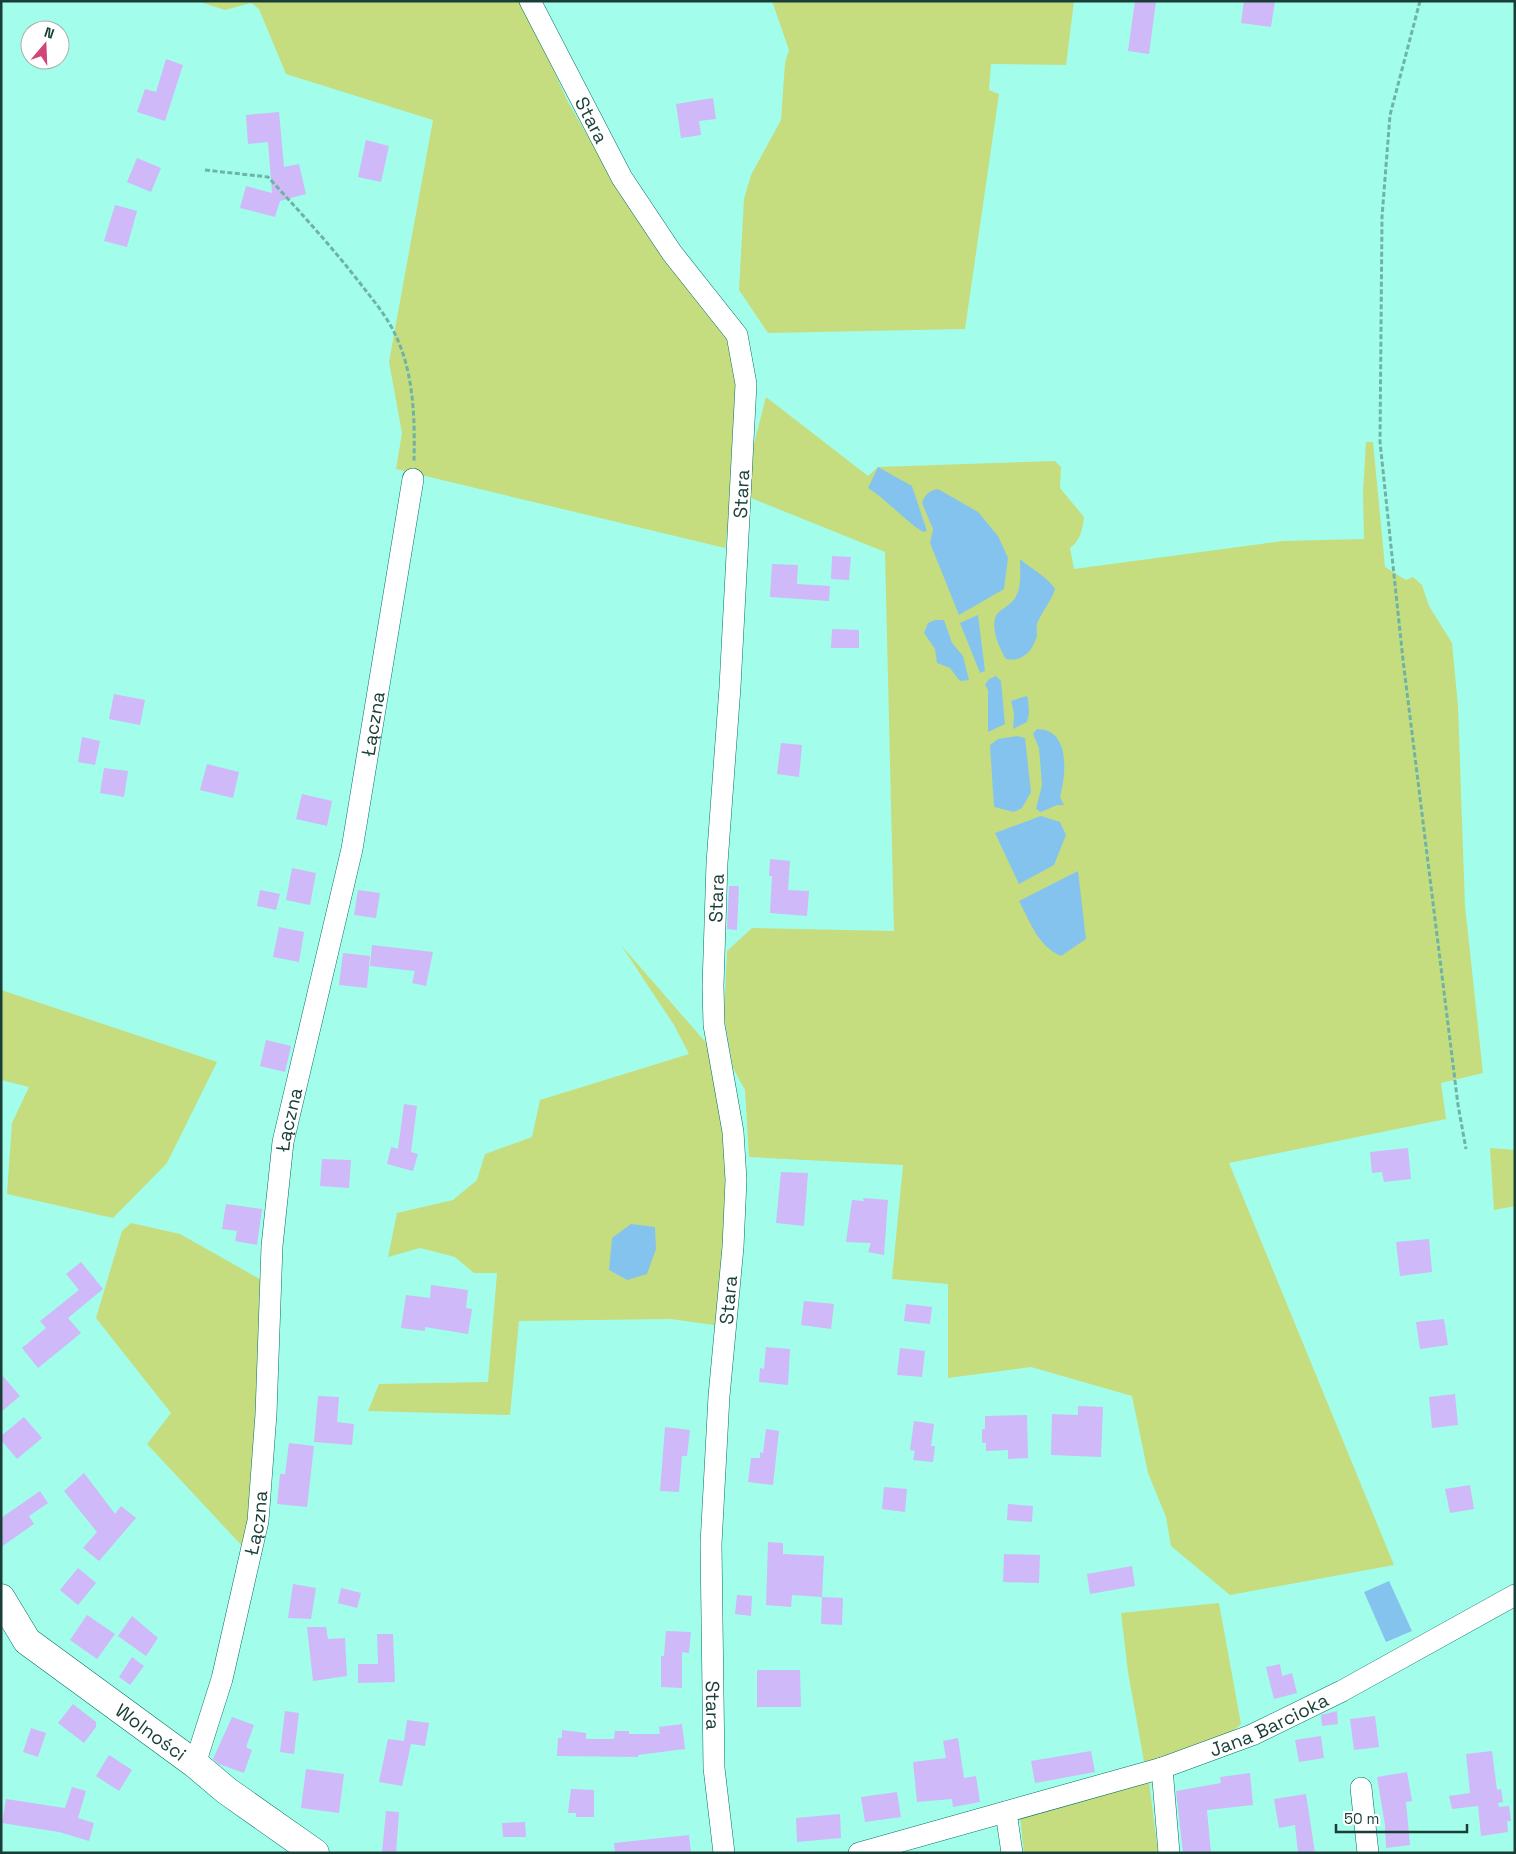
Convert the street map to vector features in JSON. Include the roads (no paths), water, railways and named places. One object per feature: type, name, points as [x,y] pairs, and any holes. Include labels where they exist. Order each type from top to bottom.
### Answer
[{"type":"street","name":"Stara","points":[[530,1],[622,178],[672,253],[737,335],[746,392],[732,650],[717,863],[713,986],[719,1060],[733,1132],[736,1180],[733,1247],[718,1396],[711,1544],[714,1768],[724,1853]]},
{"type":"street","name":"Łączna","points":[[195,1764],[222,1679],[258,1521],[266,1414],[272,1246],[283,1142],[352,849],[413,479]]},
{"type":"street","name":"Jana Barcioka","points":[[859,1853],[1162,1768],[1252,1735],[1342,1691],[1515,1595]]},
{"type":"street","name":"Wolności","points":[[1,1598],[27,1640],[195,1764],[227,1791],[315,1853]]},
{"type":"street","points":[[1162,1768],[1169,1853]]},
{"type":"street","points":[[1361,1788],[1368,1853]]},
{"type":"street","points":[[1006,1812],[1012,1853]]},
{"type":"water","points":[[878,467],[912,486],[927,531],[923,532],[916,527],[868,488]]},
{"type":"water","points":[[938,489],[978,512],[998,536],[1008,558],[1004,589],[959,615],[930,543],[933,529],[922,503],[928,493]]},
{"type":"water","points":[[1020,559],[1044,577],[1055,589],[1037,624],[1037,637],[1034,644],[1021,658],[1011,660],[1006,659],[1001,650],[996,638],[994,625],[997,614],[1011,603],[1019,589]]},
{"type":"water","points":[[978,615],[985,671],[980,673],[960,623]]},
{"type":"water","points":[[935,620],[944,620],[952,643],[963,656],[969,680],[960,681],[950,668],[937,663],[935,649],[924,633],[928,623]]},
{"type":"water","points":[[996,676],[1001,681],[1005,724],[988,732],[988,690],[985,685],[989,679]]},
{"type":"water","points":[[1026,696],[1028,698],[1029,713],[1027,722],[1013,729],[1014,713],[1011,701]]},
{"type":"water","points":[[1037,729],[1048,731],[1056,737],[1064,755],[1064,777],[1060,797],[1064,805],[1057,805],[1041,812],[1036,809],[1042,785],[1039,748],[1033,734]]},
{"type":"water","points":[[1017,736],[1025,738],[1031,792],[1022,808],[1014,812],[994,807],[990,745],[998,739]]},
{"type":"water","points":[[1041,816],[1060,822],[1066,835],[1054,865],[1019,884],[995,833]]},
{"type":"water","points":[[1078,871],[1086,939],[1061,956],[1053,952],[1041,940],[1019,901]]},
{"type":"water","points":[[631,1224],[655,1227],[656,1249],[647,1274],[627,1280],[609,1270],[612,1238]]},
{"type":"water","points":[[1389,1581],[1412,1631],[1386,1642],[1364,1592]]}]
